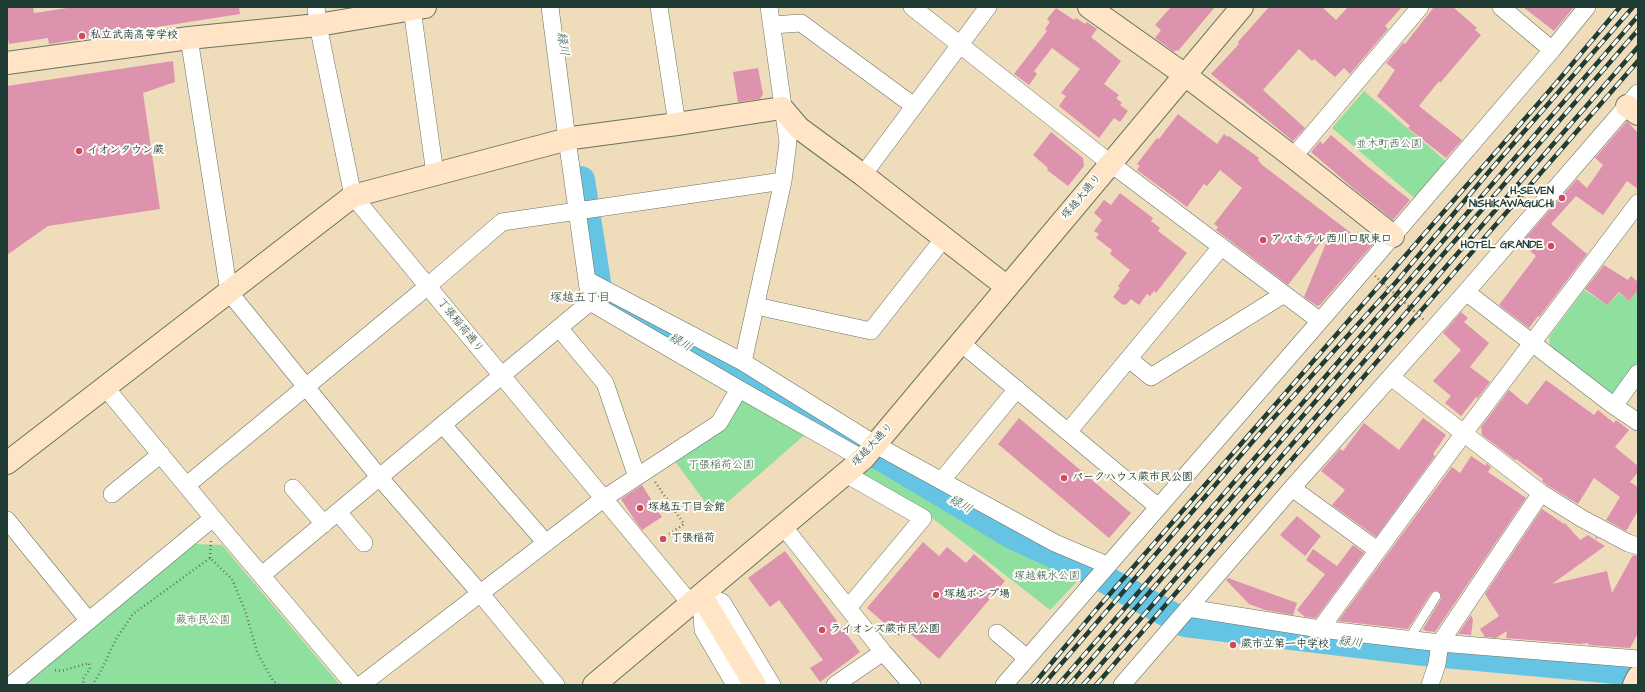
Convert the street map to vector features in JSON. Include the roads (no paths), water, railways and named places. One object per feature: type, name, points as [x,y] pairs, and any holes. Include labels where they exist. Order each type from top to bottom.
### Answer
[{"type":"street","points":[[550,7],[575,137],[583,211],[590,302]]},
{"type":"street","points":[[659,7],[677,124]]},
{"type":"street","points":[[743,362],[783,181],[788,142],[782,108],[772,25],[768,7]]},
{"type":"street","points":[[912,7],[961,44],[1110,163],[1320,321]]},
{"type":"street","points":[[863,175],[988,7]]},
{"type":"street","name":"塚越大通り","points":[[594,685],[846,474],[870,452],[1007,286],[1242,7]]},
{"type":"street","points":[[1294,157],[1420,7]]},
{"type":"street","points":[[1501,7],[1552,50]]},
{"type":"street","points":[[1004,685],[1106,565],[1320,321],[1587,7]]},
{"type":"street","points":[[7,63],[189,38],[317,16],[418,8],[435,174]]},
{"type":"street","points":[[1097,9],[1294,157],[1393,236]]},
{"type":"street","name":"丁張稲荷通り","points":[[317,16],[353,196],[603,499],[696,600]]},
{"type":"street","points":[[772,25],[802,23],[914,106]]},
{"type":"street","points":[[189,38],[229,292],[380,478],[480,593],[556,685]]},
{"type":"street","points":[[1122,685],[1292,488],[1634,104]]},
{"type":"street","points":[[7,463],[353,196],[575,137],[677,124],[782,108]]},
{"type":"street","points":[[782,108],[799,128],[863,175],[1007,286]]},
{"type":"street","points":[[187,485],[305,386],[428,286],[502,222],[783,181]]},
{"type":"street","points":[[1320,629],[1376,550],[1638,203]]},
{"type":"street","points":[[756,306],[871,331],[944,238]]},
{"type":"street","points":[[1068,432],[1221,247]]},
{"type":"street","points":[[588,281],[743,362],[870,452]]},
{"type":"street","points":[[1466,292],[1531,344],[1614,406],[1638,422]]},
{"type":"street","points":[[1129,359],[1151,377],[1284,294]]},
{"type":"street","points":[[262,575],[590,302]]},
{"type":"street","points":[[590,302],[739,389],[870,452],[942,480],[1055,543],[1106,565]]},
{"type":"street","points":[[559,328],[605,383],[642,474]]},
{"type":"street","points":[[960,343],[1158,506]]},
{"type":"street","points":[[1614,406],[1638,373]]},
{"type":"street","points":[[1391,377],[1541,492],[1582,518],[1628,543],[1638,546]]},
{"type":"street","points":[[105,387],[354,685]]},
{"type":"street","points":[[361,685],[603,499],[720,423],[739,389]]},
{"type":"street","points":[[942,480],[1017,389]]},
{"type":"street","points":[[443,425],[546,543]]},
{"type":"street","points":[[112,494],[161,454]]},
{"type":"street","points":[[846,474],[923,518],[848,608]]},
{"type":"street","points":[[293,488],[324,524]]},
{"type":"street","points":[[1292,488],[1376,550]]},
{"type":"street","points":[[1430,685],[1437,664],[1440,643],[1541,492]]},
{"type":"street","points":[[338,512],[364,543]]},
{"type":"street","points":[[11,685],[213,518]]},
{"type":"street","points":[[7,520],[89,621]]},
{"type":"street","points":[[783,526],[883,652],[912,685]]},
{"type":"street","points":[[696,600],[714,616],[755,685]]},
{"type":"street","points":[[696,600],[703,630],[735,685]]},
{"type":"street","points":[[696,600],[722,602],[772,685]]},
{"type":"street","points":[[1188,608],[1320,629],[1440,643],[1638,659]]},
{"type":"street","points":[[997,633],[1027,658]]},
{"type":"street","points":[[835,685],[883,652]]},
{"type":"lane","points":[[1409,639],[1436,596]]},
{"type":"waterway","name":"緑川","points":[[581,180],[599,295],[757,388],[888,461],[1012,535],[1088,570],[1185,623],[1424,652],[1638,672]]},
{"type":"railway","points":[[1033,685],[1095,611],[1557,82],[1620,7]]},
{"type":"railway","points":[[1043,685],[1260,433],[1397,281],[1493,167],[1633,7]]},
{"type":"railway","points":[[1058,685],[1638,16]]},
{"type":"railway","points":[[1069,685],[1638,30]]},
{"type":"railway","points":[[1083,685],[1638,47]]},
{"type":"railway","points":[[1096,685],[1638,61]]},
{"type":"place","name":"私立武南高等学校","points":[[82,36]]},
{"type":"place","name":"イオンタウン蕨","points":[[79,151]]},
{"type":"place","name":"H-SEVEN NISHIKAWAGUCHI","points":[[1562,198]]},
{"type":"place","name":"アパホテル西川口駅東口","points":[[1263,240]]},
{"type":"place","name":"HOTEL GRANDE","points":[[1551,246]]},
{"type":"place","name":"パークハウス蕨市民公園","points":[[1064,478]]},
{"type":"place","name":"塚越五丁目会館","points":[[640,508]]},
{"type":"place","name":"丁張稲荷","points":[[663,539]]},
{"type":"place","name":"塚越ポンプ場","points":[[936,595]]},
{"type":"place","name":"ライオンズ蕨市民公園","points":[[822,630]]},
{"type":"place","name":"蕨市立第一中学校","points":[[1233,645]]},
{"type":"district","name":"塚越五丁目","points":[[580,298]]},
{"type":"park label","name":"並木町西公園","points":[[1389,145]]},
{"type":"park label","name":"丁張稲荷公園","points":[[721,466]]},
{"type":"park label","name":"塚越親水公園","points":[[1047,577]]},
{"type":"park label","name":"蕨市民公園","points":[[203,621]]}]
